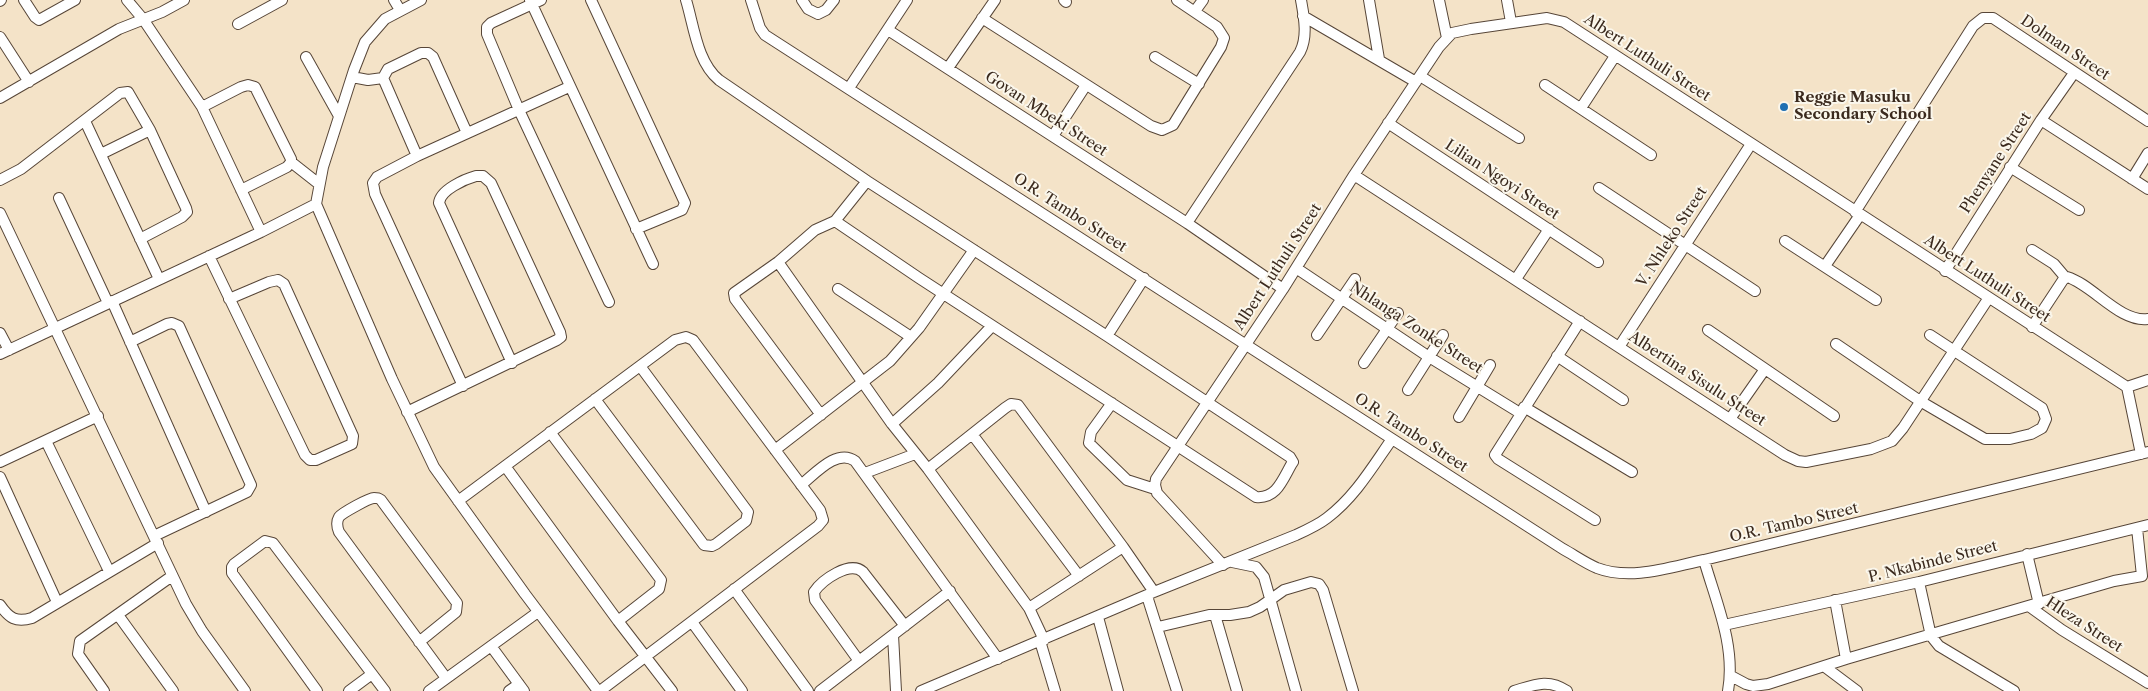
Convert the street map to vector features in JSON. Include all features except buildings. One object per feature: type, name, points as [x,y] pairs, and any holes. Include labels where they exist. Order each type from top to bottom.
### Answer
[{"type":"street","points":[[24,0],[34,17],[39,20],[75,0]]},
{"type":"street","points":[[127,0],[143,19],[202,106],[261,232]]},
{"type":"street","points":[[0,98],[118,29],[184,0]]},
{"type":"street","points":[[238,24],[282,0]]},
{"type":"street","points":[[394,0],[400,10]]},
{"type":"street","points":[[422,0],[385,19],[371,33],[360,51],[318,184],[316,204],[407,412],[434,467],[458,502],[538,612],[599,691],[821,523],[823,517],[820,510],[690,338],[683,337],[674,340],[458,502]]},
{"type":"street","points":[[591,0],[686,203],[682,210],[636,229]]},
{"type":"street","points":[[686,0],[702,56],[714,76],[867,181],[1208,401],[1290,457],[1293,462],[1274,492],[1269,496],[1256,497],[943,294],[835,220]]},
{"type":"street","name":"O.R. Tambo Street","points":[[751,0],[760,28],[766,35],[1577,558],[1598,568],[1618,573],[1639,572],[1704,560],[2145,453]]},
{"type":"street","points":[[802,0],[808,9],[815,14],[826,10],[834,0]]},
{"type":"street","points":[[849,88],[907,0]]},
{"type":"street","points":[[948,68],[995,0]]},
{"type":"street","points":[[982,18],[1151,126],[1162,130],[1173,124],[1199,84],[1224,38],[1221,31],[1177,0]]},
{"type":"street","points":[[1195,11],[1203,0]]},
{"type":"street","points":[[1187,223],[1300,52],[1304,38],[1301,0]]},
{"type":"street","points":[[1369,0],[1379,59]]},
{"type":"street","points":[[1440,0],[1447,38]]},
{"type":"street","points":[[1508,0],[1511,22]]},
{"type":"street","points":[[609,302],[519,110],[486,30],[491,23],[535,1],[569,87],[653,264]]},
{"type":"street","points":[[1303,16],[1418,79],[1519,138]]},
{"type":"street","name":"Dolman Street","points":[[1825,266],[1973,26],[1979,20],[1986,17],[1993,18],[2148,121]]},
{"type":"street","name":"Albert Luthuli Street","points":[[1155,489],[1156,479],[1178,445],[1283,289],[1388,123],[1447,38],[1458,31],[1547,18],[1558,20],[1615,56],[2126,387]]},
{"type":"street","name":"Govan Mbeki Street","points":[[888,30],[1187,223],[1283,289]]},
{"type":"street","points":[[0,37],[29,82]]},
{"type":"street","points":[[383,78],[388,69],[421,54],[431,54],[467,133]]},
{"type":"street","points":[[1581,108],[1615,56]]},
{"type":"street","points":[[306,57],[339,116]]},
{"type":"street","points":[[1155,57],[1199,84]]},
{"type":"street","name":"Phenyane Street","points":[[1946,271],[2010,167],[2074,73]]},
{"type":"street","points":[[352,77],[368,80],[383,78]]},
{"type":"street","points":[[383,78],[417,156]]},
{"type":"street","points":[[1053,136],[1086,85]]},
{"type":"street","points":[[1546,85],[1651,155]]},
{"type":"street","points":[[202,106],[241,87],[255,87],[291,162],[318,184]]},
{"type":"street","points":[[463,386],[374,190],[374,183],[377,177],[417,156],[569,87]]},
{"type":"street","points":[[0,180],[21,169],[120,93],[126,92],[130,94],[150,130],[186,205],[187,212],[182,217],[140,239]]},
{"type":"street","points":[[2041,120],[2148,189]]},
{"type":"street","points":[[85,121],[159,279]]},
{"type":"street","name":"Lilian Ngoyi Street","points":[[1388,123],[1598,262]]},
{"type":"street","points":[[101,154],[150,130]]},
{"type":"street","name":"V. Nhleko Street","points":[[1619,347],[1751,144]]},
{"type":"street","points":[[2132,178],[2148,153]]},
{"type":"street","points":[[241,190],[287,167],[291,162]]},
{"type":"street","points":[[2010,167],[2078,210]]},
{"type":"street","name":"Albertina Sisulu Street","points":[[1354,175],[1791,459],[1812,461],[1871,449],[1892,441],[1903,428],[1988,299]]},
{"type":"street","points":[[407,412],[512,363],[558,340],[561,334],[491,183],[482,176],[476,176],[443,193],[439,198],[439,203],[512,363]]},
{"type":"street","points":[[821,415],[734,297],[737,290],[778,262],[815,230],[835,220],[867,181]]},
{"type":"street","points":[[1599,188],[1755,291]]},
{"type":"street","points":[[58,198],[130,342],[206,512]]},
{"type":"street","points":[[0,332],[4,352],[261,232],[316,204]]},
{"type":"street","points":[[0,213],[98,416],[172,576],[198,624],[245,691]]},
{"type":"street","points":[[1516,279],[1549,229]]},
{"type":"street","points":[[1785,241],[1876,300]]},
{"type":"street","points":[[775,450],[890,362],[911,338],[974,250]]},
{"type":"street","points":[[2032,250],[2054,264],[2065,277],[2069,277],[2125,314],[2136,319],[2148,319]]},
{"type":"street","points":[[209,256],[229,299],[307,458],[316,460],[352,444],[353,436],[284,284],[278,280],[273,280],[229,299]]},
{"type":"street","points":[[778,262],[892,424],[928,469],[1029,608],[1042,640],[1055,691]]},
{"type":"street","name":"Nhlanga Zonke Street","points":[[1296,268],[1429,357],[1477,386],[1632,472]]},
{"type":"street","points":[[2032,327],[2065,277]]},
{"type":"street","points":[[1107,336],[1144,278]]},
{"type":"street","points":[[1317,335],[1355,279]]},
{"type":"street","points":[[838,289],[911,338]]},
{"type":"street","points":[[1364,363],[1398,313]]},
{"type":"street","points":[[1580,321],[1495,455],[1498,459],[1595,520]]},
{"type":"street","points":[[0,605],[10,618],[19,620],[32,618],[156,540],[250,490],[250,479],[178,326],[172,323],[167,324],[130,342]]},
{"type":"street","points":[[892,424],[938,383],[992,326]]},
{"type":"street","points":[[1708,330],[1834,416]]},
{"type":"street","points":[[1408,390],[1443,335]]},
{"type":"street","points":[[1836,344],[1920,401],[1978,436],[1992,440],[2010,439],[2037,431],[2045,424],[2045,415],[2042,408],[1930,336]]},
{"type":"street","points":[[1557,356],[1623,400]]},
{"type":"street","points":[[1459,417],[1490,365]]},
{"type":"street","points":[[595,399],[701,542],[712,546],[724,538],[746,521],[748,512],[640,366]]},
{"type":"street","points":[[1730,419],[1766,369]]},
{"type":"street","points":[[2145,453],[2126,387],[2148,380]]},
{"type":"street","points":[[1112,403],[1091,432],[1089,443],[1127,480],[1155,489],[1161,499],[1227,563],[1252,565],[1259,569],[1264,576],[1296,691]]},
{"type":"street","points":[[928,469],[1008,405],[1018,405],[1123,546],[1151,594],[1158,627],[1177,691]]},
{"type":"street","points":[[0,462],[98,416]]},
{"type":"street","points":[[550,432],[660,580],[659,589],[618,621]]},
{"type":"street","points":[[972,434],[1079,576]]},
{"type":"street","points":[[921,691],[935,688],[1042,640],[1296,535],[1325,520],[1346,501],[1392,439]]},
{"type":"street","points":[[46,441],[109,571]]},
{"type":"street","points":[[865,473],[915,454]]},
{"type":"street","points":[[801,485],[839,457],[851,459],[865,473],[998,659]]},
{"type":"street","points":[[505,466],[618,621],[672,691]]},
{"type":"street","points":[[0,477],[57,602]]},
{"type":"street","points":[[419,642],[456,612],[457,603],[381,500],[376,498],[370,499],[340,516],[337,528],[419,642],[446,678]]},
{"type":"street","name":"P. Nkabinde Street","points":[[1724,625],[1919,582],[2148,525]]},
{"type":"street","points":[[1731,676],[1746,684],[1761,686],[1846,659],[1931,636],[2114,581],[2145,579],[2137,528]]},
{"type":"street","points":[[318,691],[232,573],[234,564],[265,541],[273,543],[385,691]]},
{"type":"street","points":[[1029,608],[1123,546]]},
{"type":"street","points":[[2027,554],[2034,605]]},
{"type":"street","points":[[1704,560],[1724,625],[1731,676],[1728,691]]},
{"type":"street","points":[[859,661],[815,600],[814,592],[821,584],[845,568],[858,568],[905,626]]},
{"type":"street","points":[[104,691],[78,654],[80,641],[172,576]]},
{"type":"street","points":[[1919,582],[1931,636],[1944,650],[2014,691]]},
{"type":"street","points":[[1158,627],[1215,615],[1249,612],[1284,590],[1306,583],[1316,583],[1321,586],[1353,691]]},
{"type":"street","points":[[734,589],[808,691]]},
{"type":"street","points":[[820,691],[950,591]]},
{"type":"street","points":[[1835,600],[1846,659]]},
{"type":"street","name":"Hleza Street","points":[[2034,605],[2062,630],[2148,683]]},
{"type":"street","points":[[429,691],[538,612]]},
{"type":"street","points":[[118,615],[173,691]]},
{"type":"street","points":[[1215,615],[1237,691]]},
{"type":"street","points":[[1098,618],[1118,691]]},
{"type":"street","points":[[692,622],[742,691]]},
{"type":"street","points":[[893,635],[896,691]]},
{"type":"street","points":[[491,646],[522,687],[509,691]]},
{"type":"street","points":[[1825,667],[1852,690]]},
{"type":"street","points":[[349,691],[372,674]]},
{"type":"street","points":[[1514,691],[1542,682],[1548,682],[1567,691]]},
{"type":"place","name":"Reggie Masuku Secondary School","points":[[1784,107]]}]
